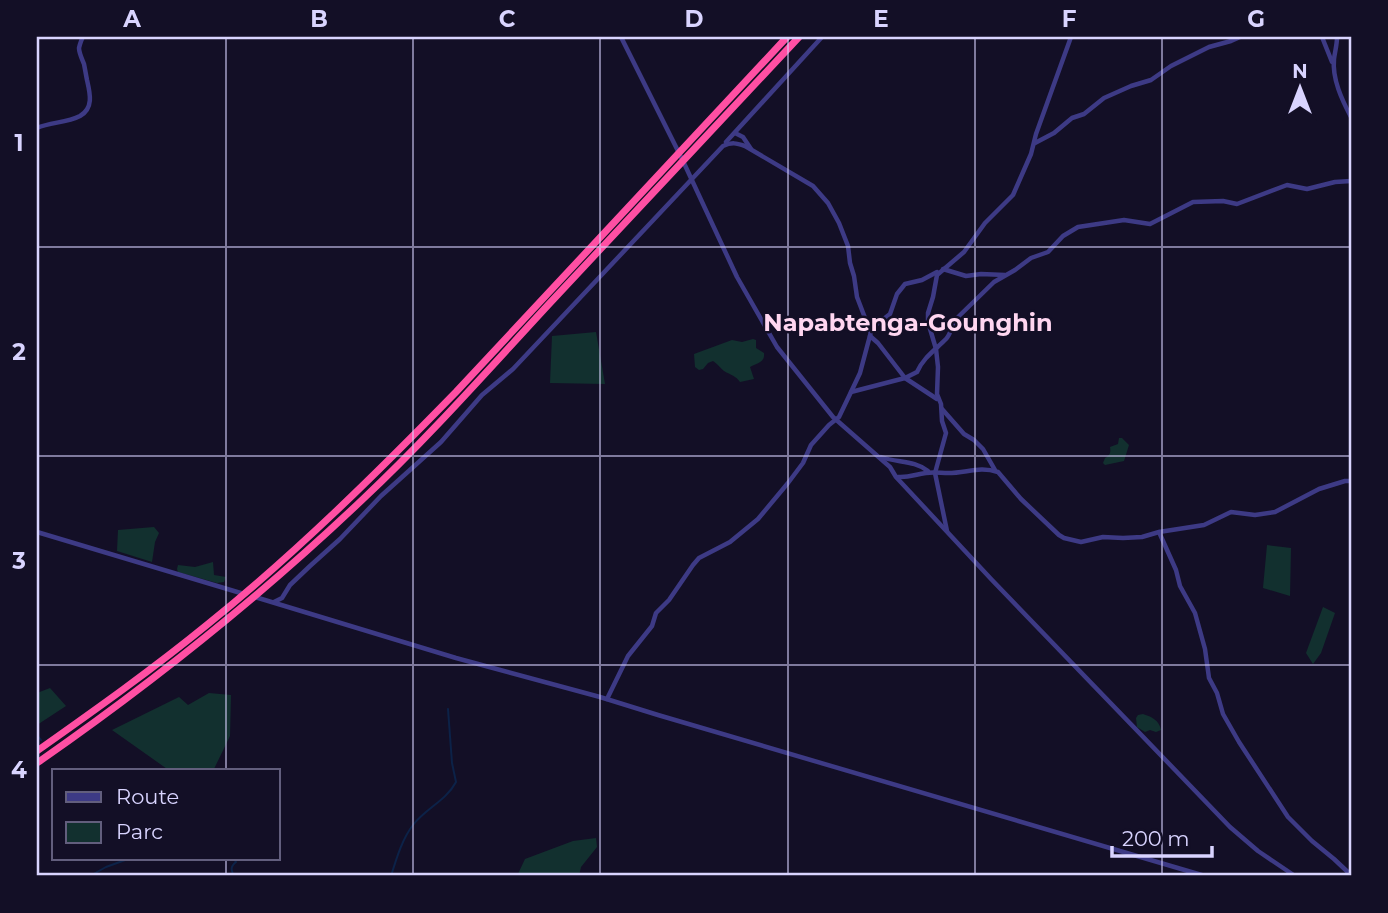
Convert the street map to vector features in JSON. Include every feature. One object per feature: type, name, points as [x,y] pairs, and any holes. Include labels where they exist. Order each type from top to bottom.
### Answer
[{"type":"highway","points":[[42,748],[120,693],[207,625],[346,502],[405,444],[787,37]]},
{"type":"highway","points":[[37,763],[124,700],[255,597],[364,498],[464,397],[799,37]]},
{"type":"street","points":[[37,128],[71,120],[84,113],[89,106],[89,90],[79,50],[83,37]]},
{"type":"street","points":[[621,37],[737,277],[777,347],[813,395],[836,420],[890,467],[896,477],[1230,827],[1295,876]]},
{"type":"street","points":[[273,602],[282,598],[290,585],[441,442],[482,395],[513,369],[822,37]]},
{"type":"street","points":[[922,280],[940,271],[964,252],[985,223],[1013,195],[1034,144],[1071,37]]},
{"type":"street","points":[[1034,144],[1054,133],[1072,118],[1084,114],[1104,98],[1151,80],[1171,66],[1209,47],[1240,37]]},
{"type":"street","points":[[1322,37],[1351,117]]},
{"type":"street","points":[[1335,75],[1334,58],[1338,37]]},
{"type":"street","points":[[735,133],[743,137],[751,150]]},
{"type":"street","points":[[723,146],[735,142],[813,186],[830,206],[848,246],[857,297],[870,334],[905,378],[939,400]]},
{"type":"street","points":[[851,393],[905,378],[916,372],[921,363],[948,337],[956,319],[993,282],[1031,258],[1046,253],[1063,236],[1078,227],[1124,220],[1150,224],[1193,202],[1223,201],[1237,204],[1287,185],[1307,189],[1351,181]]},
{"type":"street","points":[[940,271],[966,276],[1005,275]]},
{"type":"street","points":[[940,271],[928,322],[936,349],[939,400],[942,408],[964,434],[983,449],[995,470],[1031,509],[1063,538],[1081,542],[1103,537],[1142,537],[1204,525],[1231,512],[1255,515],[1275,512],[1319,489],[1351,481]]},
{"type":"street","points":[[607,699],[628,656],[652,625],[656,613],[669,600],[693,565],[699,558],[730,542],[758,519],[803,463],[811,445],[839,417],[860,373],[872,328],[890,314],[902,286],[908,282],[922,280],[929,281],[935,287]]},
{"type":"street","points":[[932,472],[946,438],[942,408]]},
{"type":"street","points":[[880,457],[910,462],[932,472],[947,531]]},
{"type":"street","points":[[896,477],[907,478],[932,472],[950,473],[981,468],[995,470]]},
{"type":"street","points":[[37,532],[456,658],[607,699],[1205,876]]},
{"type":"street","points":[[1158,532],[1176,570],[1180,586],[1195,613],[1205,649],[1209,678],[1223,714],[1288,817],[1351,875]]},
{"type":"green space","points":[[596,332],[605,384],[550,383],[552,336]]},
{"type":"green space","points":[[732,340],[742,342],[756,340],[756,348],[764,353],[762,361],[750,367],[754,379],[740,382],[713,361],[703,369],[695,367],[694,354]]},
{"type":"green space","points":[[1119,438],[1129,445],[1124,461],[1105,465],[1103,463],[1110,454],[1110,447],[1118,444]]},
{"type":"green space","points":[[154,527],[159,533],[152,562],[117,551],[118,530]]},
{"type":"green space","points":[[1267,545],[1291,548],[1290,596],[1263,588]]},
{"type":"green space","points":[[213,562],[214,575],[226,577],[224,582],[217,583],[178,572],[177,569],[178,565],[195,567]]},
{"type":"green space","points":[[1323,607],[1335,613],[1321,653],[1313,664],[1306,653]]},
{"type":"green space","points":[[50,688],[66,706],[37,725],[37,693]]},
{"type":"green space","points":[[209,693],[231,695],[230,736],[214,769],[167,769],[112,730],[179,697],[188,705]]},
{"type":"green space","points":[[1143,714],[1155,719],[1161,730],[1145,732],[1137,727],[1136,718]]},
{"type":"green space","points":[[596,838],[597,847],[581,867],[579,876],[517,876],[525,859],[573,841]]},
{"type":"waterway","points":[[391,876],[409,831],[456,782],[448,709]]},
{"type":"waterway","points":[[37,735],[41,740]]},
{"type":"waterway","points":[[90,876],[125,860]]},
{"type":"waterway","points":[[234,876],[232,869],[235,860]]},
{"type":"district","name":"Napabtenga-Gounghin","points":[[908,323]]}]
